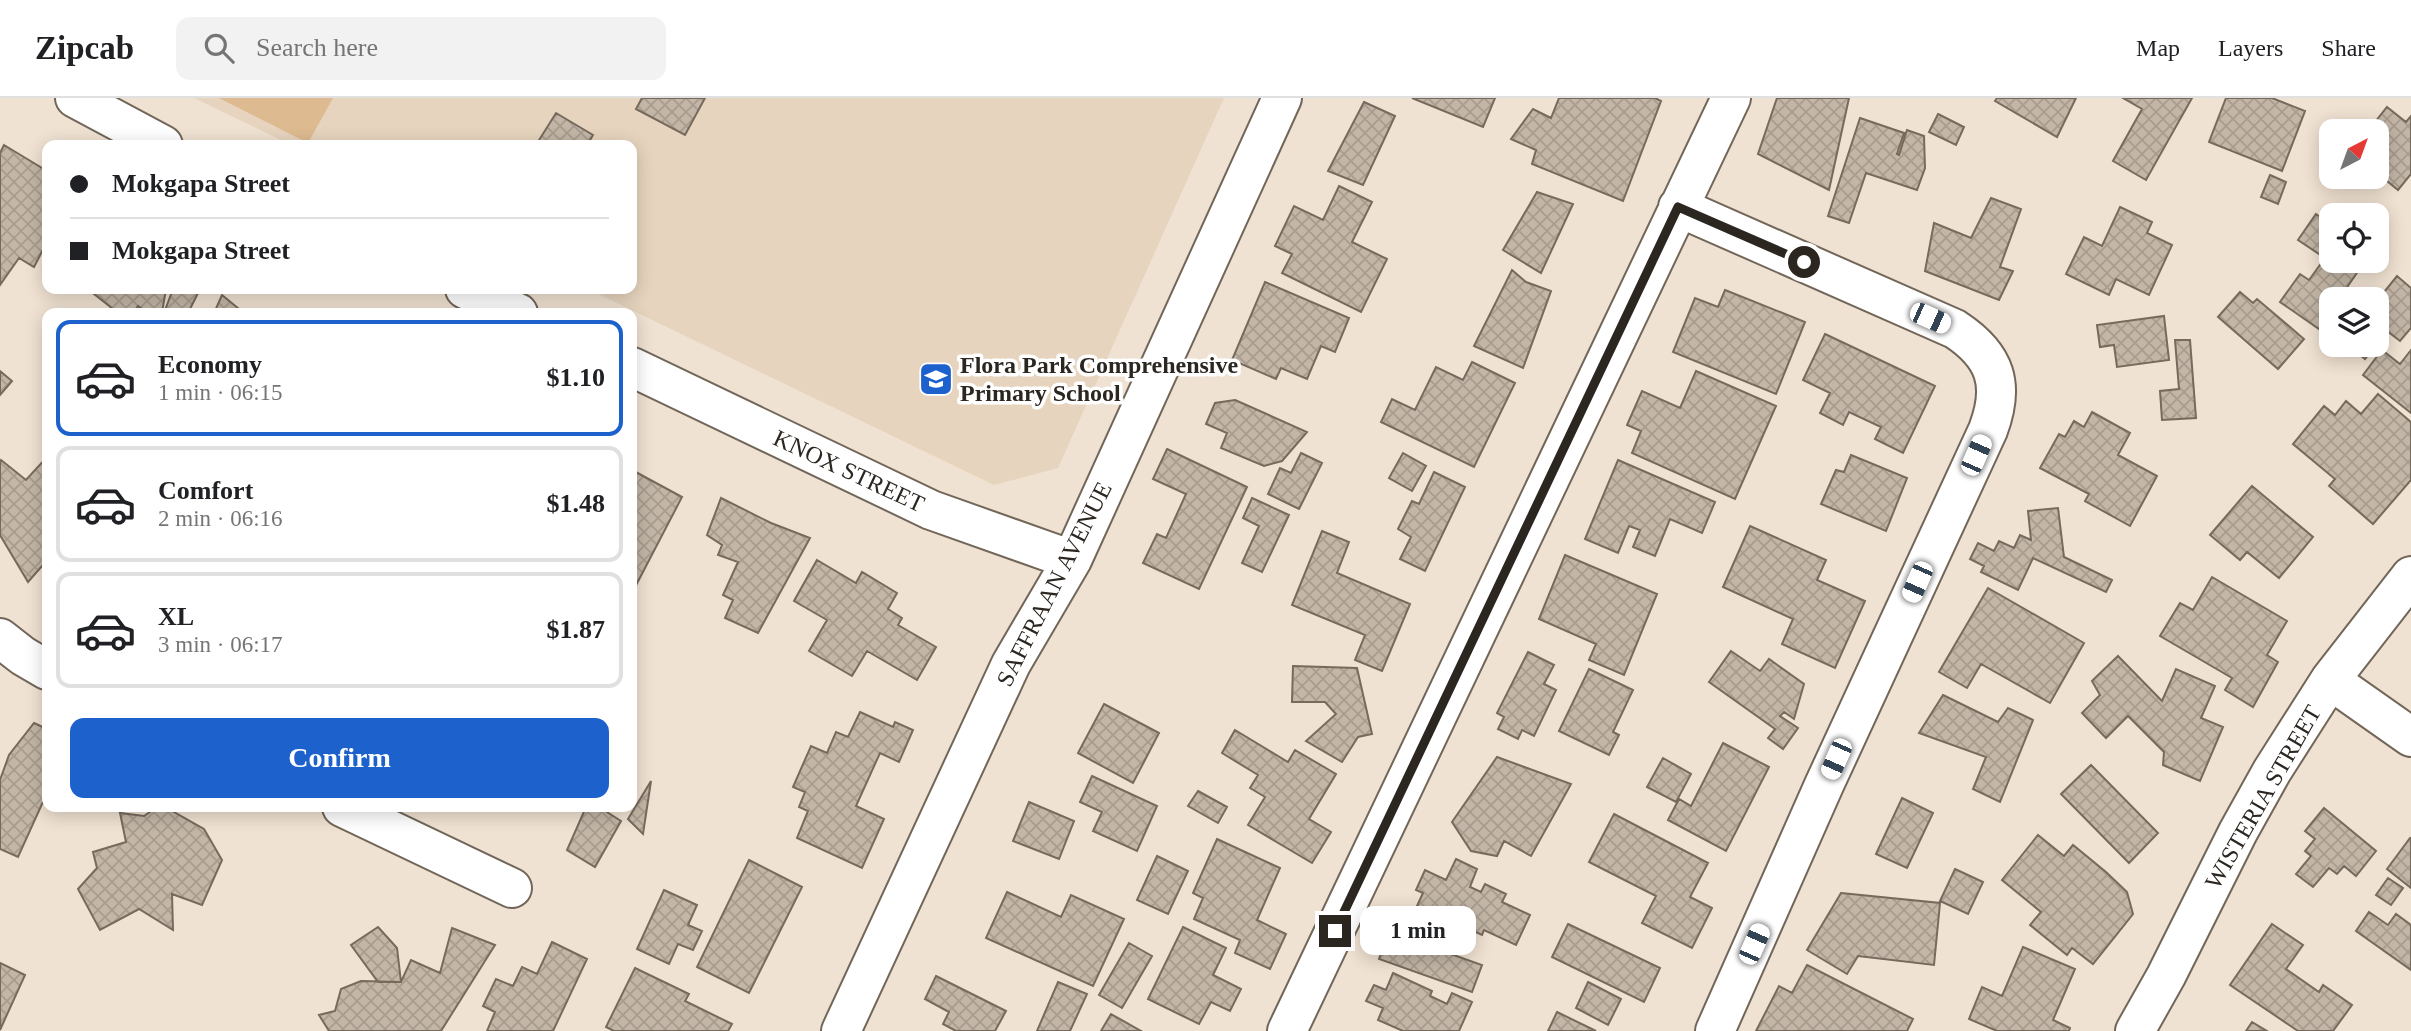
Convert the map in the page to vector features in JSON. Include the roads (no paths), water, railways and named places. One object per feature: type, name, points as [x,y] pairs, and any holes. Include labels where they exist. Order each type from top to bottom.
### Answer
[{"type":"street","points":[[75,98],[154,140]]},
{"type":"street","name":"SAFFRAAN AVENUE","points":[[841,1031],[1011,664],[1072,560],[1282,98]]},
{"type":"street","points":[[1287,1031],[1731,98]]},
{"type":"street","points":[[1678,207],[1955,329],[1974,341],[1982,351],[1997,384],[1996,409],[1987,430],[1714,1031]]},
{"type":"street","points":[[476,294],[508,308]]},
{"type":"street","name":"KNOX STREET","points":[[637,369],[931,510],[1072,560]]},
{"type":"street","name":"WISTERIA STREET","points":[[2136,1031],[2272,771],[2330,680],[2411,576]]},
{"type":"street","points":[[0,638],[42,667]]},
{"type":"street","points":[[2330,680],[2411,737]]},
{"type":"street","points":[[352,812],[512,888]]},
{"type":"place","name":"Flora Park Comprehensive Primary School","points":[[936,379]]}]
